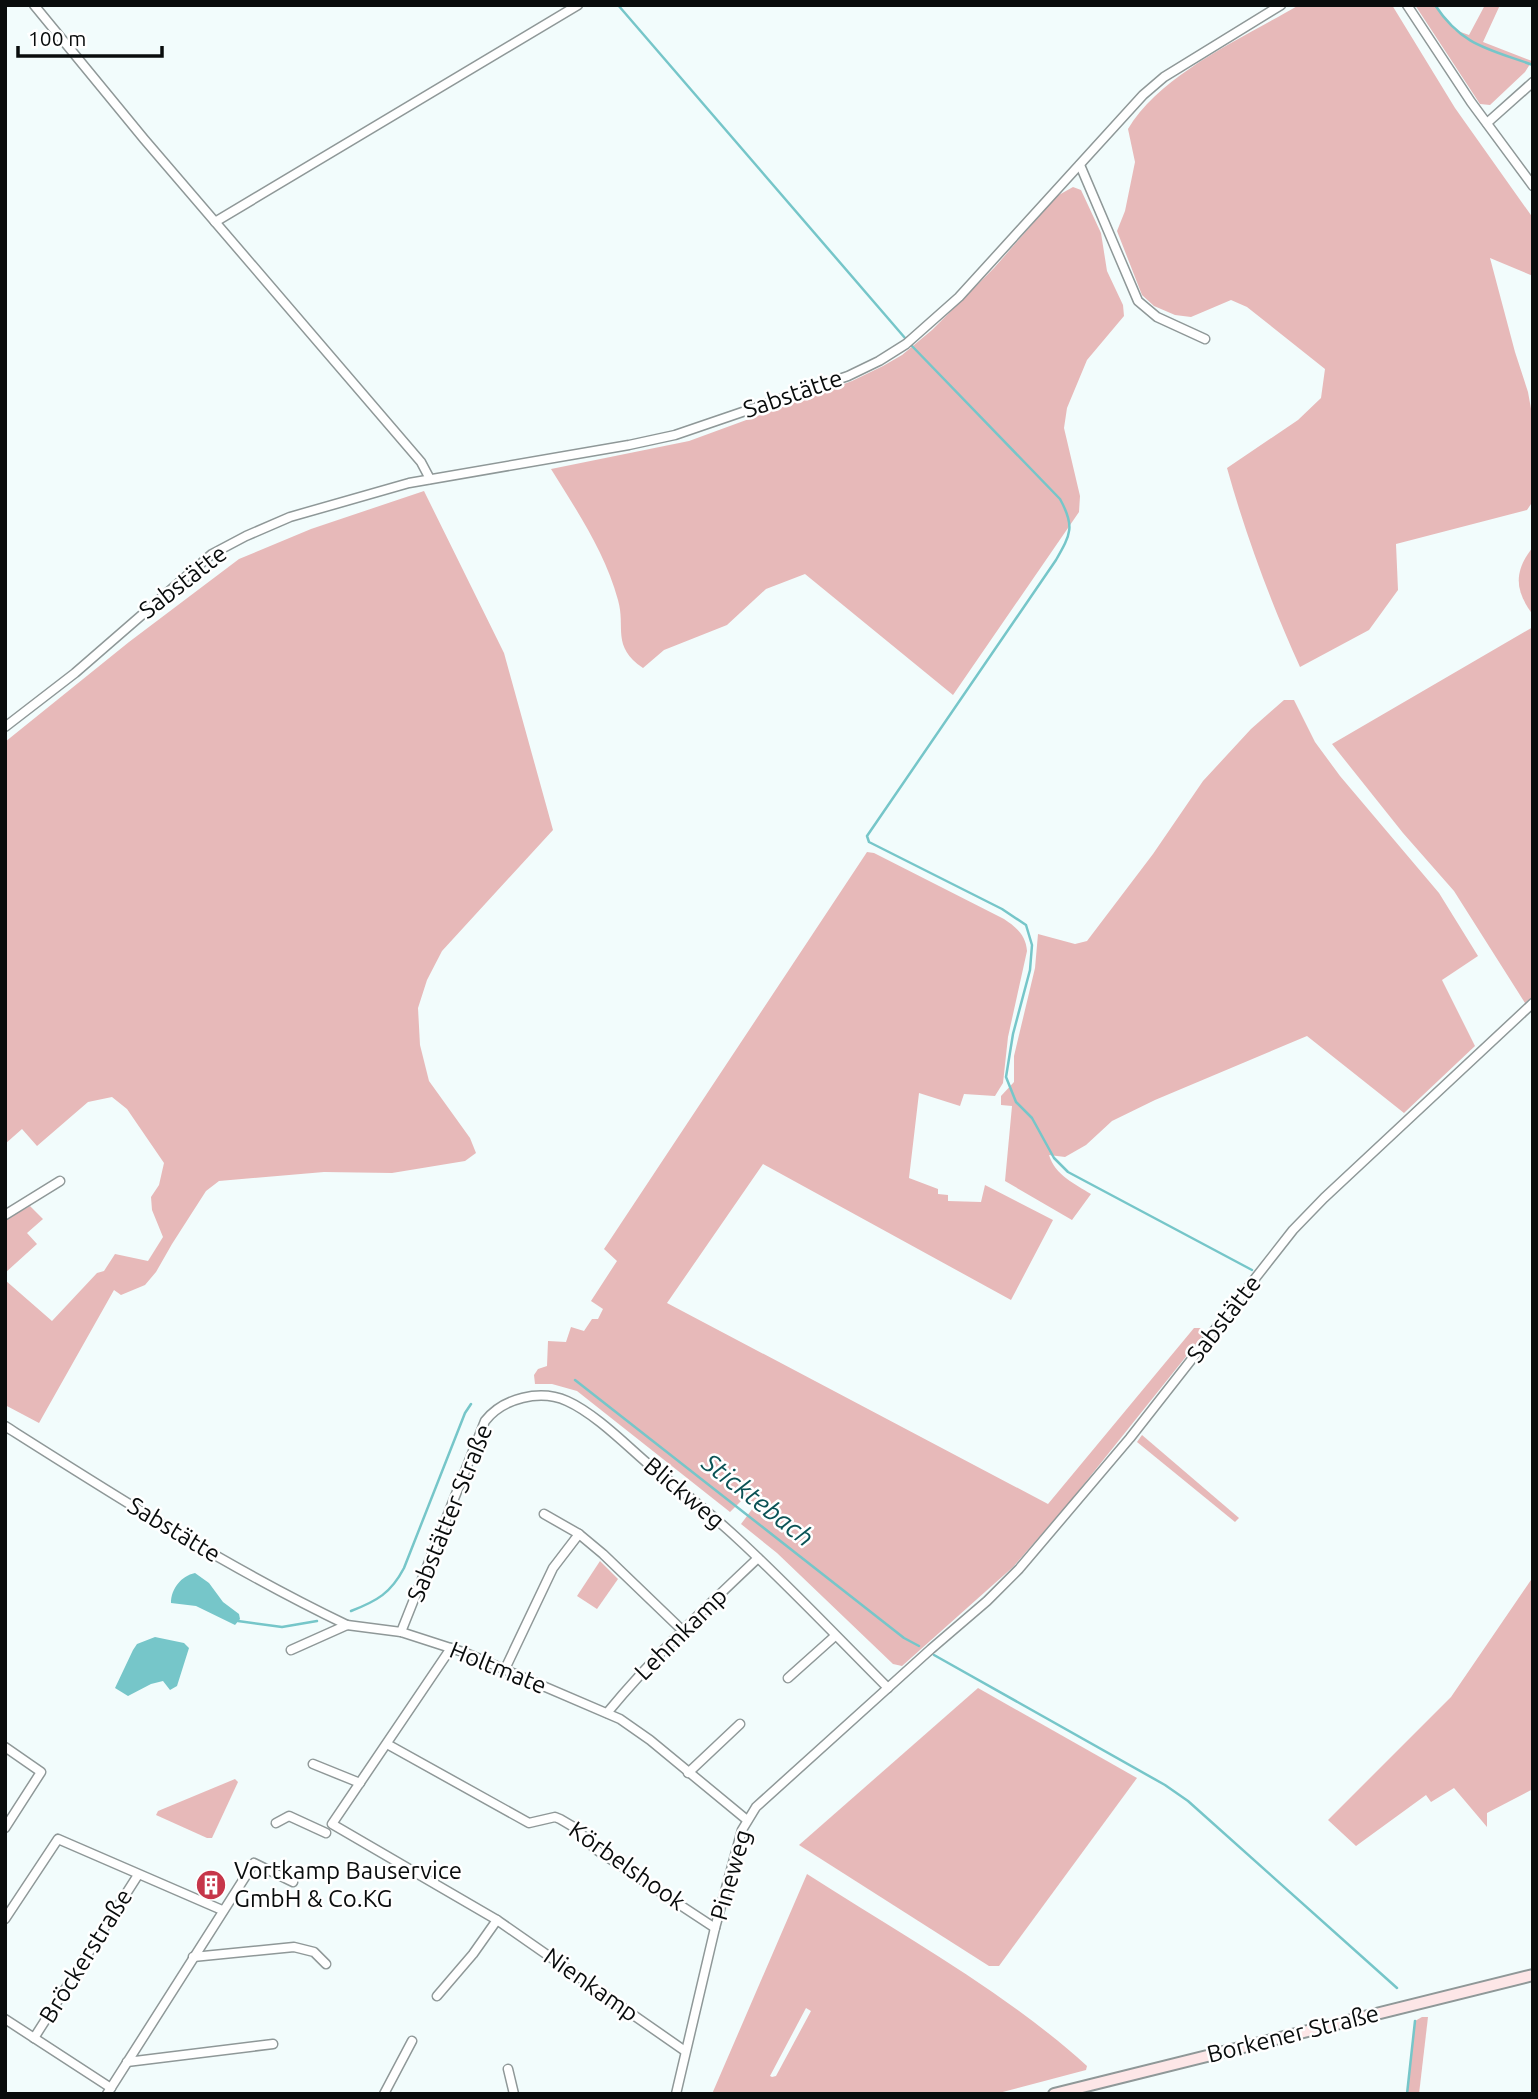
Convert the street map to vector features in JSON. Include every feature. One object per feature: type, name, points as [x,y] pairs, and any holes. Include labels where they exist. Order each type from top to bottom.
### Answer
[{"type":"main road","name":"Borkener Straße","points":[[1054,2094],[1533,1975]]},
{"type":"street","points":[[34,5],[215,222],[421,462],[430,479]]},
{"type":"street","points":[[215,222],[579,5]]},
{"type":"street","name":"Sabstätte","points":[[5,727],[75,673],[184,576],[223,548],[290,517],[430,479],[675,435],[858,371],[906,344],[931,324],[975,279],[1143,95],[1164,77],[1281,5]]},
{"type":"street","points":[[1407,5],[1533,186]]},
{"type":"street","points":[[1487,123],[1533,82]]},
{"type":"street","points":[[1080,164],[1138,301],[1157,317],[1205,339]]},
{"type":"street","name":"Sabstätte","points":[[931,1649],[987,1601],[1048,1536],[1130,1438],[1286,1238],[1310,1212],[1533,1003]]},
{"type":"street","points":[[5,1215],[60,1181]]},
{"type":"street","name":"Blickweg","points":[[509,1403],[536,1396],[566,1401],[577,1407],[722,1525],[888,1688]]},
{"type":"street","name":"Sabstätter Straße","points":[[401,1632],[485,1421],[493,1411],[509,1403]]},
{"type":"street","name":"Sabstätte","points":[[5,1426],[198,1547],[347,1625]]},
{"type":"street","points":[[544,1514],[579,1534],[603,1554],[682,1630]]},
{"type":"street","points":[[505,1669],[553,1568],[579,1534]]},
{"type":"street","name":"Lehmkamp","points":[[607,1713],[629,1685],[682,1630],[758,1558]]},
{"type":"street","points":[[291,1650],[347,1625]]},
{"type":"street","name":"Holtmate","points":[[347,1625],[401,1632],[451,1648],[607,1713],[638,1731],[747,1820]]},
{"type":"street","points":[[788,1678],[835,1636]]},
{"type":"street","points":[[276,1823],[289,1816],[324,1835],[451,1648]]},
{"type":"street","name":"Pineweg","points":[[676,2094],[715,1928],[747,1820],[764,1800],[931,1649]]},
{"type":"street","points":[[688,1773],[740,1724]]},
{"type":"street","name":"Körbelshook","points":[[387,1744],[529,1823],[555,1817],[560,1819],[576,1829],[595,1849],[715,1928]]},
{"type":"street","points":[[5,1747],[41,1772],[5,1828]]},
{"type":"street","points":[[313,1764],[360,1783]]},
{"type":"street","name":"Nienkamp","points":[[332,1824],[497,1920],[685,2051]]},
{"type":"street","points":[[5,1919],[58,1839],[222,1910]]},
{"type":"street","points":[[5,2019],[109,2091],[254,1863],[293,1882]]},
{"type":"street","name":"Bröckerstraße","points":[[34,2038],[138,1875]]},
{"type":"street","points":[[437,1996],[497,1920]]},
{"type":"street","points":[[193,1957],[294,1947],[314,1952],[326,1964]]},
{"type":"street","points":[[384,2094],[412,2041]]},
{"type":"street","points":[[127,2062],[273,2044]]},
{"type":"street","points":[[508,2069],[514,2094]]},
{"type":"shaded area","points":[[1299,5],[1392,5],[1455,108],[1533,218],[1533,276],[1490,258],[1528,392],[1533,420],[1533,501],[1527,510],[1396,544],[1398,590],[1369,630],[1300,667],[1260,569],[1227,468],[1298,420],[1321,398],[1325,369],[1247,307],[1231,300],[1191,317],[1175,315],[1154,306],[1142,295],[1117,231],[1125,211],[1135,162],[1128,129],[1142,109],[1205,58]]},
{"type":"shaded area","points":[[1415,5],[1434,5],[1455,30],[1469,35],[1485,5],[1500,5],[1483,42],[1532,61],[1525,72],[1490,105],[1480,104]]},
{"type":"shaded area","points":[[1073,187],[1081,190],[1101,233],[1107,271],[1123,305],[1124,316],[1087,360],[1067,408],[1064,428],[1080,496],[1079,512],[953,695],[805,574],[766,589],[727,625],[664,650],[643,668],[633,660],[623,644],[618,600],[606,565],[551,469],[689,441],[852,381],[883,366],[902,355],[932,330],[994,268],[1057,196]]},
{"type":"shaded area","points":[[424,491],[504,653],[553,830],[442,951],[427,980],[418,1008],[420,1045],[429,1081],[470,1138],[476,1153],[465,1161],[392,1173],[324,1172],[219,1181],[206,1191],[156,1272],[145,1285],[121,1295],[114,1290],[39,1423],[5,1405],[5,1280],[52,1321],[97,1273],[104,1271],[115,1254],[148,1261],[163,1237],[152,1210],[151,1197],[159,1185],[164,1163],[127,1109],[112,1097],[88,1102],[37,1146],[22,1129],[5,1144],[5,742],[129,642],[239,559],[311,529]]},
{"type":"shaded area","points":[[1533,547],[1533,615],[1520,590],[1519,573]]},
{"type":"shaded area","points":[[1533,627],[1533,996],[1525,1003],[1454,891],[1403,833],[1332,744]]},
{"type":"shaded area","points":[[1284,700],[1294,700],[1315,742],[1340,776],[1439,893],[1478,956],[1442,980],[1475,1046],[1404,1113],[1307,1036],[1155,1100],[1112,1121],[1086,1145],[1065,1157],[1049,1155],[1061,1173],[1091,1194],[1072,1220],[1005,1181],[1012,1106],[1001,1105],[1001,1096],[1014,1082],[1014,1056],[1035,968],[1038,934],[1075,944],[1087,941],[1153,854],[1203,781],[1251,729]]},
{"type":"shaded area","points":[[867,852],[874,853],[1004,919],[1020,932],[1027,951],[1008,1037],[1003,1083],[995,1096],[964,1094],[960,1106],[919,1093],[909,1178],[938,1189],[938,1194],[948,1195],[948,1201],[981,1202],[985,1185],[1053,1220],[1011,1300],[763,1164],[667,1303],[1048,1504],[1194,1328],[1202,1328],[1204,1334],[1068,1504],[1013,1567],[902,1666],[893,1664],[777,1553],[741,1524],[753,1508],[742,1500],[730,1512],[577,1391],[552,1384],[535,1384],[534,1375],[538,1369],[547,1366],[548,1341],[566,1342],[571,1327],[584,1331],[592,1319],[598,1319],[603,1309],[591,1301],[617,1261],[604,1249]]},
{"type":"shaded area","points":[[30,1206],[43,1219],[27,1233],[37,1244],[5,1273],[5,1220]]},
{"type":"shaded area","points":[[1142,1435],[1239,1518],[1235,1522],[1137,1442]]},
{"type":"shaded area","points":[[600,1561],[618,1579],[597,1609],[577,1596]]},
{"type":"shaded area","points":[[1533,1577],[1533,1789],[1487,1813],[1487,1827],[1454,1788],[1431,1802],[1426,1795],[1356,1846],[1328,1820],[1451,1697]]},
{"type":"shaded area","points":[[978,1688],[1137,1778],[999,1966],[989,1966],[799,1845]]},
{"type":"shaded area","points":[[235,1779],[238,1782],[212,1838],[156,1815],[158,1811]]},
{"type":"shaded area","points":[[807,1874],[988,1989],[1056,2039],[1087,2066],[1086,2070],[995,2094],[712,2094]],"holes":[[[806,2008],[811,2011],[776,2076],[770,2076]]]},
{"type":"shaded area","points":[[1428,2017],[1419,2094],[1407,2094],[1415,2021]]},
{"type":"water","points":[[195,1573],[209,1583],[223,1602],[239,1614],[240,1619],[235,1625],[196,1606],[171,1603],[178,1584]]},
{"type":"water","points":[[155,1637],[184,1643],[189,1648],[177,1686],[170,1690],[163,1681],[128,1696],[115,1688],[137,1644]]},
{"type":"waterway","points":[[618,5],[905,338]]},
{"type":"waterway","points":[[1435,5],[1445,19],[1466,38],[1490,50],[1533,65]]},
{"type":"waterway","points":[[912,346],[1060,499],[1068,516],[1069,530],[1056,560],[867,836],[869,842],[1002,909],[1026,925],[1032,945],[1030,970],[1013,1034],[1006,1077],[1016,1102],[1032,1118],[1054,1158],[1068,1172],[1252,1270]]},
{"type":"waterway","name":"Sticktebach","points":[[575,1380],[904,1638],[919,1646]]},
{"type":"waterway","name":"Sticktebach","points":[[351,1611],[382,1595],[399,1577],[471,1404]]},
{"type":"waterway","points":[[238,1621],[282,1627],[317,1621]]},
{"type":"waterway","points":[[934,1655],[1165,1785],[1188,1801],[1397,1988]]},
{"type":"waterway","points":[[1407,2094],[1415,2021]]},
{"type":"place","name":"Vortkamp Bauservice GmbH & Co.KG","points":[[211,1885]]}]
